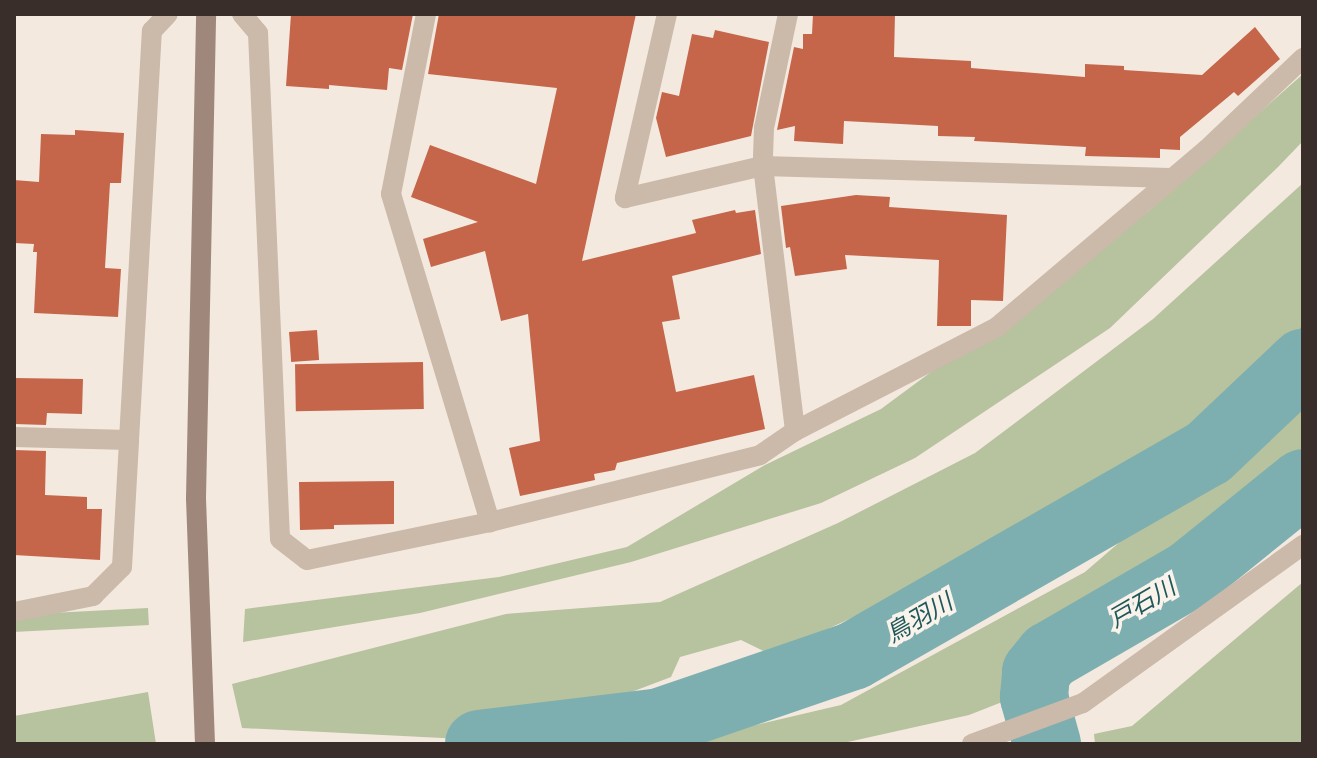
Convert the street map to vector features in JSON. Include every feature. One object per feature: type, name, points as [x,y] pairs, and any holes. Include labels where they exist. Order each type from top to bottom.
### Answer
[{"type":"street","points":[[14,612],[93,596],[122,567],[152,31],[168,14]]},
{"type":"street","points":[[205,744],[196,498],[206,14]]},
{"type":"street","points":[[242,14],[258,33],[280,539],[307,560],[490,522],[760,455],[795,431],[997,327],[1206,150],[1303,58]]},
{"type":"street","points":[[426,14],[391,194],[490,522]]},
{"type":"street","points":[[667,14],[625,198],[763,166],[1170,178]]},
{"type":"street","points":[[788,14],[764,128],[763,166],[795,431]]},
{"type":"street","points":[[14,437],[129,440]]},
{"type":"street","points":[[972,744],[1068,710],[1096,695],[1303,545]]},
{"type":"green space","points":[[1303,74],[1303,141],[1278,167],[1110,328],[915,458],[821,503],[631,562],[420,613],[243,642],[245,609],[499,577],[627,547],[765,465],[881,409],[1149,211]]},
{"type":"green space","points":[[1303,183],[1303,341],[1235,400],[1161,456],[922,585],[772,655],[741,640],[680,657],[671,677],[502,741],[242,728],[232,684],[506,614],[660,602],[838,523],[975,453],[1153,319]]},
{"type":"green space","points":[[1303,384],[1303,501],[1177,599],[1068,676],[969,715],[839,744],[674,744],[841,705],[1085,572]]},
{"type":"green space","points":[[1303,582],[1303,744],[1095,744],[1094,734],[1132,726]]},
{"type":"green space","points":[[148,608],[149,625],[14,632],[14,615]]},
{"type":"green space","points":[[148,692],[156,744],[14,744],[14,716]]},
{"type":"water","points":[[1303,324],[1303,401],[1233,433]]},
{"type":"building","points":[[291,14],[413,14],[402,70],[389,68],[387,90],[329,85],[329,89],[286,86]]},
{"type":"building","points":[[439,14],[636,14],[582,261],[696,233],[692,220],[735,210],[736,213],[755,210],[761,254],[672,276],[680,319],[662,322],[676,392],[754,375],[765,429],[617,463],[615,470],[594,474],[595,480],[520,496],[509,448],[540,441],[528,314],[501,321],[485,251],[431,267],[423,239],[478,222],[411,197],[430,145],[536,184],[557,88],[428,74]]},
{"type":"building","points":[[813,14],[895,14],[894,57],[971,61],[971,68],[1085,77],[1085,64],[1202,75],[1255,27],[1280,59],[1238,96],[1234,92],[1180,137],[1180,150],[1160,149],[1160,158],[1085,156],[1086,147],[974,141],[975,137],[938,136],[938,126],[844,121],[843,144],[794,141],[795,126],[777,130],[794,47],[803,49],[803,34],[812,34]]},
{"type":"building","points":[[715,30],[769,42],[751,136],[666,157],[656,118],[662,92],[679,96],[692,34],[713,38]]},
{"type":"building","points":[[75,130],[124,133],[121,183],[110,183],[105,268],[121,269],[118,317],[34,313],[37,252],[33,252],[34,244],[14,243],[14,180],[39,182],[41,134],[75,135]]},
{"type":"building","points":[[856,195],[890,197],[889,207],[1007,215],[1003,301],[971,300],[971,326],[937,326],[939,260],[845,255],[847,269],[795,276],[790,247],[786,248],[781,206]]},
{"type":"building","points":[[317,330],[319,360],[291,362],[289,332]]},
{"type":"building","points":[[423,362],[424,409],[296,411],[295,364]]},
{"type":"building","points":[[14,378],[83,379],[82,414],[47,413],[46,425],[14,424]]},
{"type":"building","points":[[14,450],[46,451],[45,495],[87,497],[87,509],[102,509],[100,560],[14,555]]},
{"type":"building","points":[[394,481],[394,524],[334,525],[334,529],[300,530],[299,482]]},
{"type":"waterway","name":"鳥羽川","points":[[479,744],[660,722],[853,656],[1208,453],[1303,363]]},
{"type":"waterway","name":"戸石川","points":[[1047,744],[1034,697],[1036,672],[1049,656],[1189,575],[1303,483]]}]
